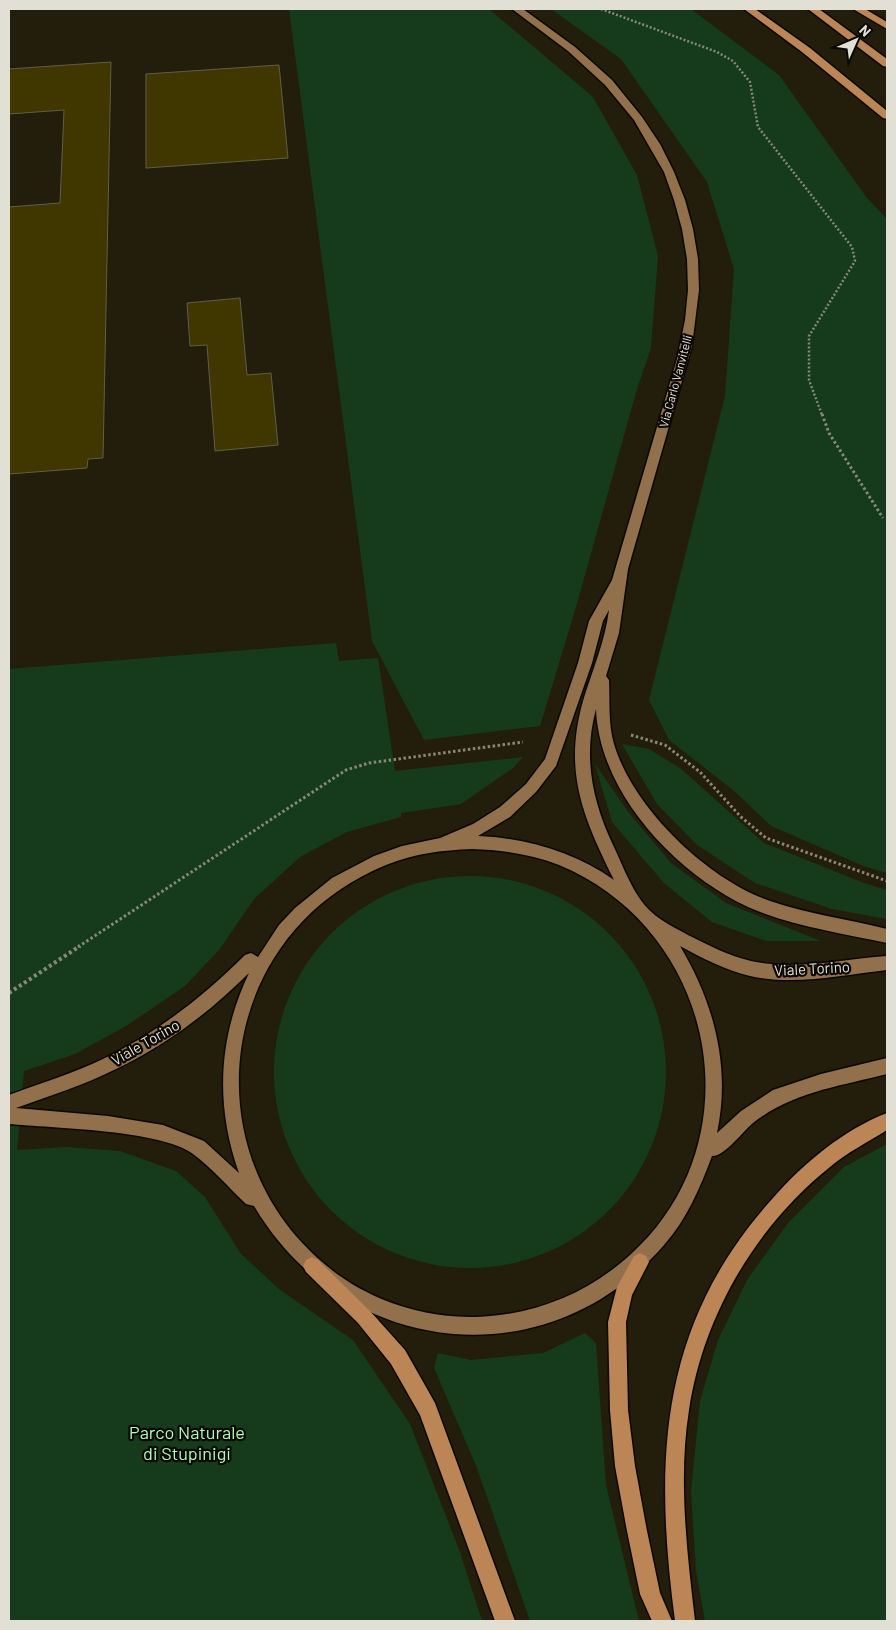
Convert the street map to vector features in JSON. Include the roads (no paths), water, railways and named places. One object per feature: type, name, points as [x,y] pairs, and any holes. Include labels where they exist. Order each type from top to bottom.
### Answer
[{"type":"highway","points":[[749,9],[806,50],[887,116]]},
{"type":"highway","points":[[813,9],[887,64]]},
{"type":"highway","points":[[858,9],[887,26]]},
{"type":"highway","points":[[685,1621],[675,1512],[674,1464],[679,1409],[694,1348],[708,1314],[732,1268],[756,1231],[786,1195],[818,1165],[855,1139],[887,1121]]},
{"type":"highway","points":[[640,1262],[623,1293],[617,1322],[618,1410],[625,1466],[650,1594],[662,1621]]},
{"type":"highway","points":[[312,1266],[364,1318],[398,1357],[428,1410],[505,1621]]},
{"type":"main road","name":"Via Carlo Vanvitelli","points":[[517,9],[575,51],[620,95],[641,122],[660,154],[676,188],[687,223],[692,256],[693,293],[686,349],[620,574],[613,630],[586,720],[582,742],[581,765],[584,788],[592,814],[635,906]]},
{"type":"main road","name":"Via Carlo Vanvitelli","points":[[432,848],[478,829],[505,812],[531,788],[551,762],[585,663],[596,621],[620,574]]},
{"type":"main road","points":[[601,669],[607,744],[616,768],[632,796],[680,852],[703,872],[755,902],[824,923],[887,936]]},
{"type":"main road","points":[[9,1116],[108,1124],[163,1133],[198,1147],[255,1201],[312,1266],[391,1309],[482,1322],[567,1306],[640,1262],[672,1227],[698,1185],[714,1148],[718,1119],[716,1038],[686,965],[657,926],[635,906],[568,866],[493,848],[432,848]]},
{"type":"main road","name":"Viale Torino","points":[[9,1103],[89,1073],[141,1047],[190,1016],[232,980],[289,920],[344,878],[432,848]]},
{"type":"main road","name":"Viale Torino","points":[[657,926],[733,964],[763,971],[789,972],[887,963]]},
{"type":"main road","points":[[255,1201],[226,1123],[224,1049],[247,979],[261,950]]},
{"type":"main road","points":[[714,1148],[747,1117],[779,1096],[820,1082],[887,1066]]},
{"type":"park label","name":"Parco Naturale di Stupinigi","points":[[187,1442]]}]
